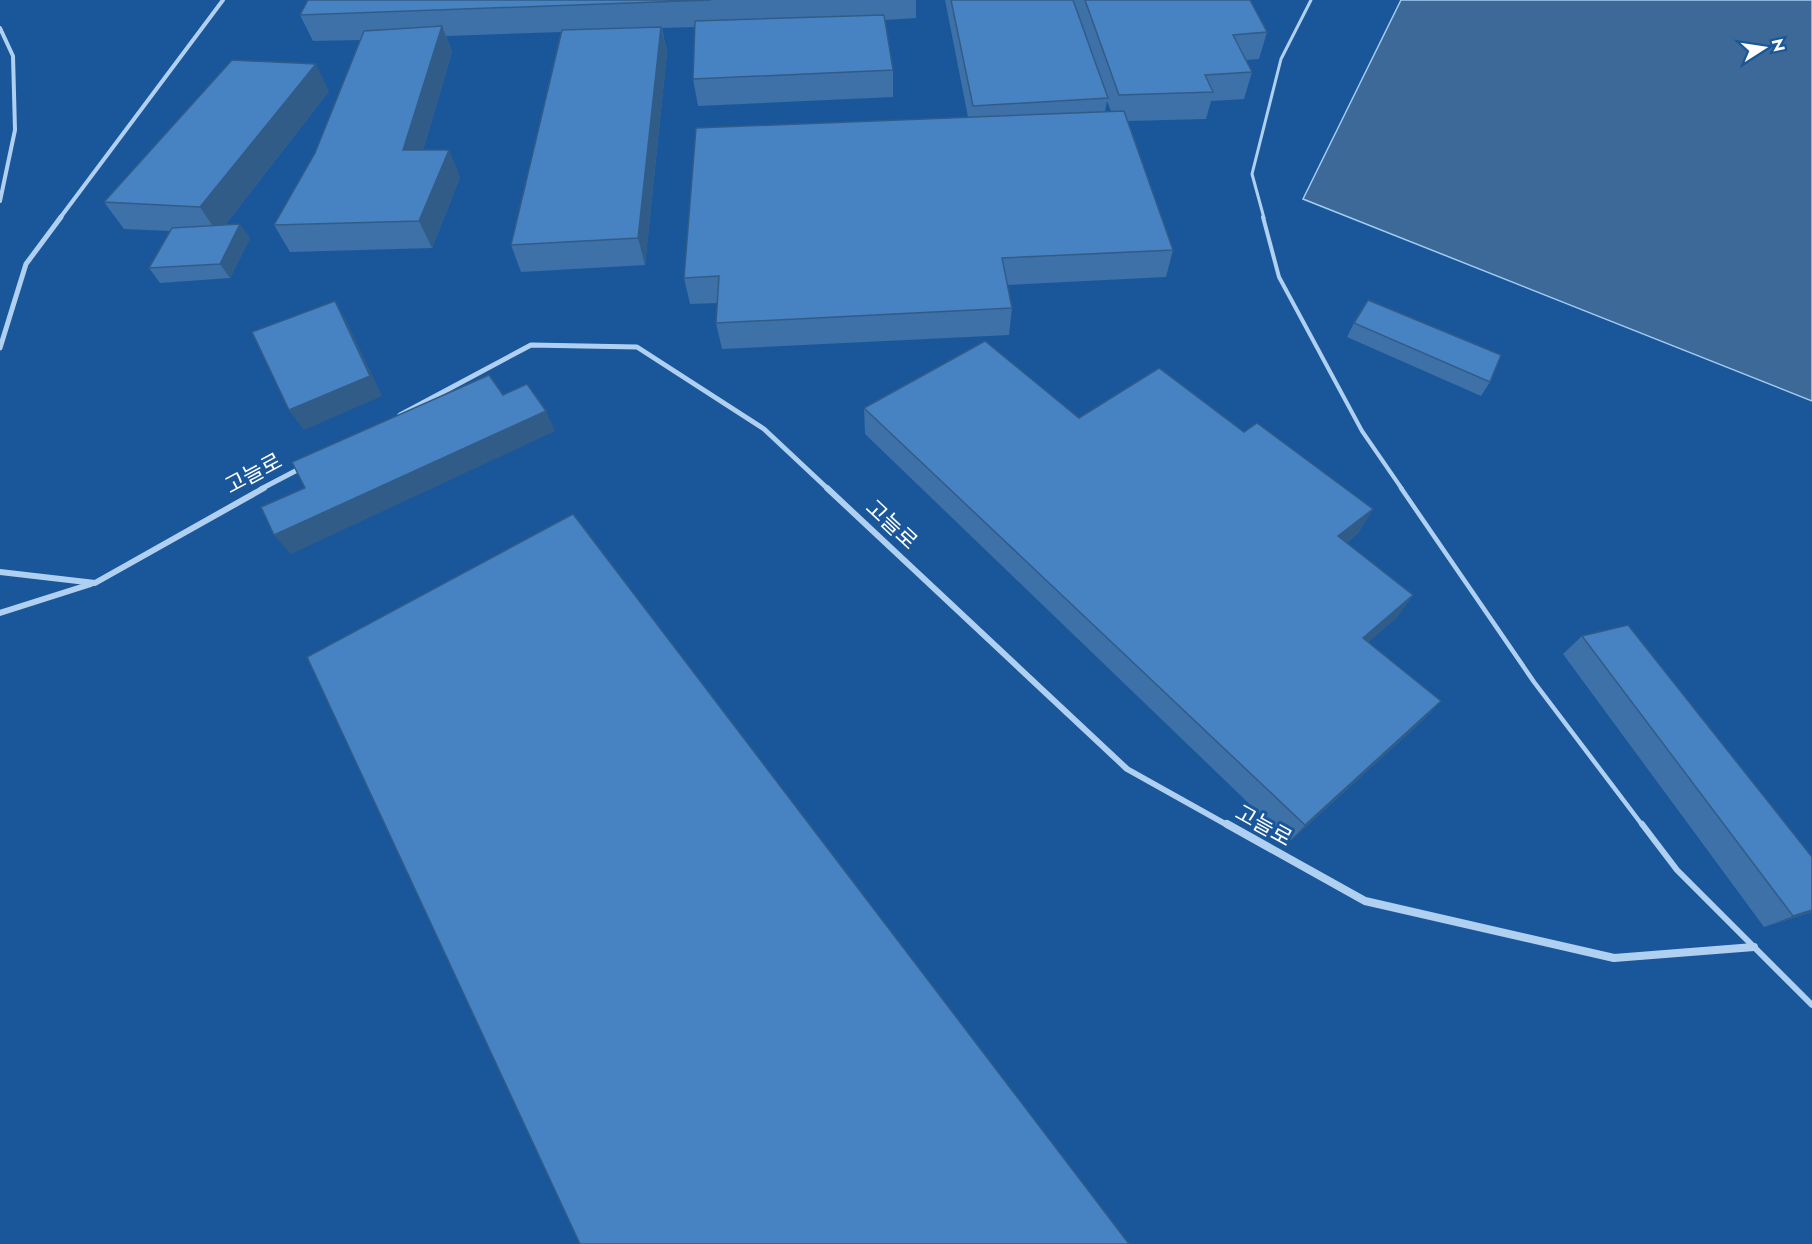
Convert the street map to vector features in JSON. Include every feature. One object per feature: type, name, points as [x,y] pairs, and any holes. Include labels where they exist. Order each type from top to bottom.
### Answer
[{"type":"street","points":[[0,348],[26,264],[223,0]]},
{"type":"street","points":[[0,28],[13,56],[15,130],[0,201]]},
{"type":"street","points":[[0,163],[8,160]]},
{"type":"street","name":"고늘로","points":[[397,417],[531,345],[637,347],[764,429],[1127,769],[1365,901],[1614,958],[1754,947]]},
{"type":"street","name":"고늘로","points":[[0,613],[95,583],[221,510],[314,461]]},
{"type":"street","points":[[0,572],[95,583]]},
{"type":"lane","points":[[1311,0],[1281,59],[1252,174],[1279,277],[1362,431],[1534,682],[1677,870],[1812,1005]]},
{"type":"water","points":[[1401,0],[1812,0],[1812,401],[1303,199]]},
{"type":"building","points":[[308,0],[711,0],[300,15]]},
{"type":"building","points":[[951,0],[1073,0],[1108,98],[973,106]]},
{"type":"building","points":[[1085,0],[1250,0],[1267,32],[1233,35],[1252,72],[1205,75],[1213,92],[1119,95]]},
{"type":"building","points":[[884,15],[893,70],[693,79],[695,21]]},
{"type":"building","points":[[442,26],[403,150],[449,150],[419,221],[274,225],[315,153],[364,31]]},
{"type":"building","points":[[661,27],[638,238],[511,245],[562,30]]},
{"type":"building","points":[[232,60],[316,64],[200,207],[104,202]]},
{"type":"building","points":[[1124,111],[1173,250],[1002,258],[1012,308],[716,323],[719,276],[684,278],[696,128]]},
{"type":"building","points":[[240,224],[220,264],[149,268],[172,228]]},
{"type":"building","points":[[1368,300],[1501,355],[1490,382],[1354,323]]},
{"type":"building","points":[[335,301],[370,376],[289,410],[252,332]]},
{"type":"building","points":[[985,341],[1079,418],[1159,368],[1244,432],[1257,423],[1373,509],[1338,536],[1413,595],[1363,638],[1441,701],[1305,825],[864,408]]},
{"type":"building","points":[[489,375],[503,395],[527,384],[546,411],[274,535],[261,507],[305,488],[292,462]]},
{"type":"building","points":[[573,514],[1129,1244],[580,1244],[307,657]]},
{"type":"building","points":[[1628,625],[1812,857],[1812,910],[1793,916],[1582,636]]}]
